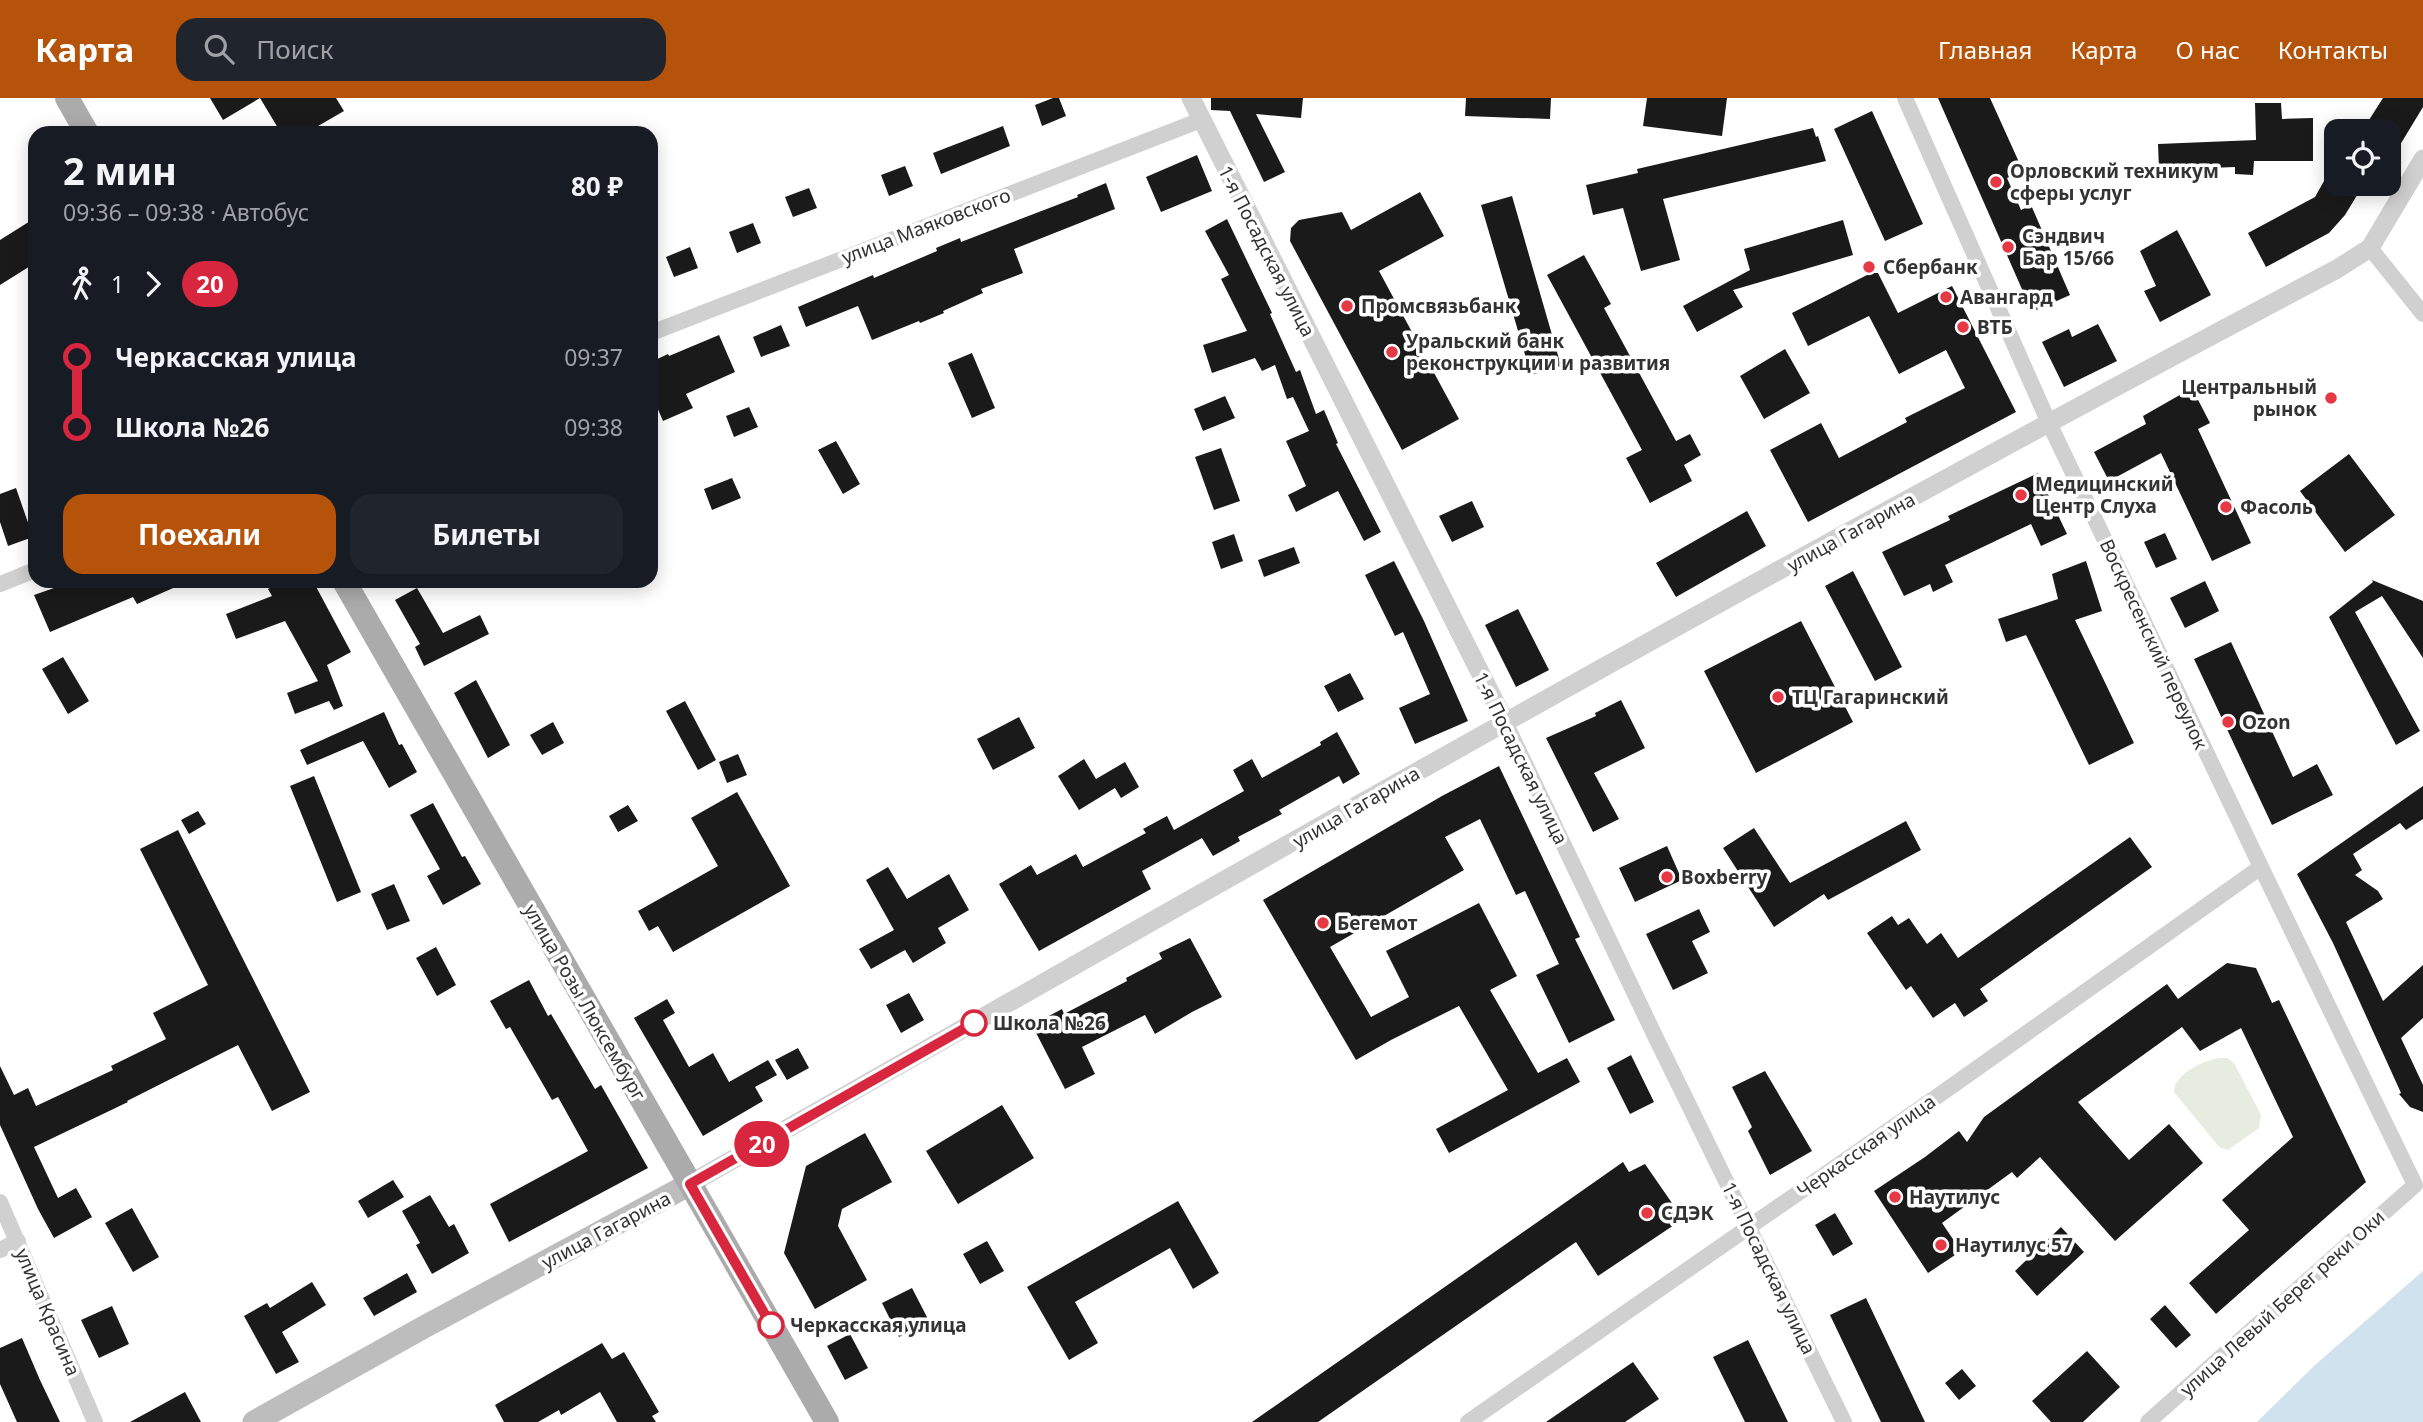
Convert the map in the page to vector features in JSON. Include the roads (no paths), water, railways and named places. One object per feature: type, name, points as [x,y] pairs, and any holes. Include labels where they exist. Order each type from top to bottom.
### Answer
[{"type":"main road","points":[[67,98],[84,126]]},
{"type":"main road","name":"улица Розы Люксембург","points":[[348,588],[827,1422]]},
{"type":"main road","name":"улица Гагарина","points":[[254,1422],[690,1184]]},
{"type":"street","name":"1-я Посадская улица","points":[[1191,98],[1505,722],[1844,1422]]},
{"type":"street","name":"Воскресенский переулок","points":[[1905,98],[2049,423],[2415,1185]]},
{"type":"street","name":"улица Маяковского","points":[[658,330],[1201,120]]},
{"type":"street","name":"улица Гагарина","points":[[690,1184],[1505,722],[2049,423],[2337,269],[2370,248],[2423,159]]},
{"type":"street","points":[[2370,248],[2423,314]]},
{"type":"street","points":[[0,584],[28,573]]},
{"type":"street","name":"Черкасская улица","points":[[1468,1422],[2261,867]]},
{"type":"street","name":"улица Левый Берег реки Оки","points":[[2148,1422],[2415,1185]]},
{"type":"street","name":"улица Красина","points":[[0,1202],[95,1422]]},
{"type":"street","points":[[0,1250],[18,1241]]},
{"type":"water","points":[[2423,1271],[2423,1422],[2257,1422],[2315,1365]]},
{"type":"place","name":"Орловский техникум сферы услуг","points":[[1996,182]]},
{"type":"place","name":"Сэндвич Бар 15/66","points":[[2008,247]]},
{"type":"place","name":"Сбербанк","points":[[1869,267]]},
{"type":"place","name":"Авангард","points":[[1946,297]]},
{"type":"place","name":"Промсвязьбанк","points":[[1347,306]]},
{"type":"place","name":"ВТБ","points":[[1963,327]]},
{"type":"place","name":"Уральский банк реконструкции и развития","points":[[1392,352]]},
{"type":"place","name":"Центральный рынок","points":[[2331,398]]},
{"type":"place","name":"Медицинский Центр Слуха","points":[[2021,495]]},
{"type":"place","name":"Фасоль","points":[[2226,507]]},
{"type":"place","name":"ТЦ Гагаринский","points":[[1778,697]]},
{"type":"place","name":"Ozon","points":[[2228,722]]},
{"type":"place","name":"Boxberry","points":[[1667,877]]},
{"type":"place","name":"Бегемот","points":[[1323,923]]},
{"type":"place","name":"Школа №26","points":[[974,1023]]},
{"type":"place","name":"Наутилус","points":[[1895,1197]]},
{"type":"place","name":"СДЭК","points":[[1647,1213]]},
{"type":"place","name":"Наутилус 57","points":[[1941,1245]]},
{"type":"place","name":"Черкасская улица","points":[[771,1325]]}]
